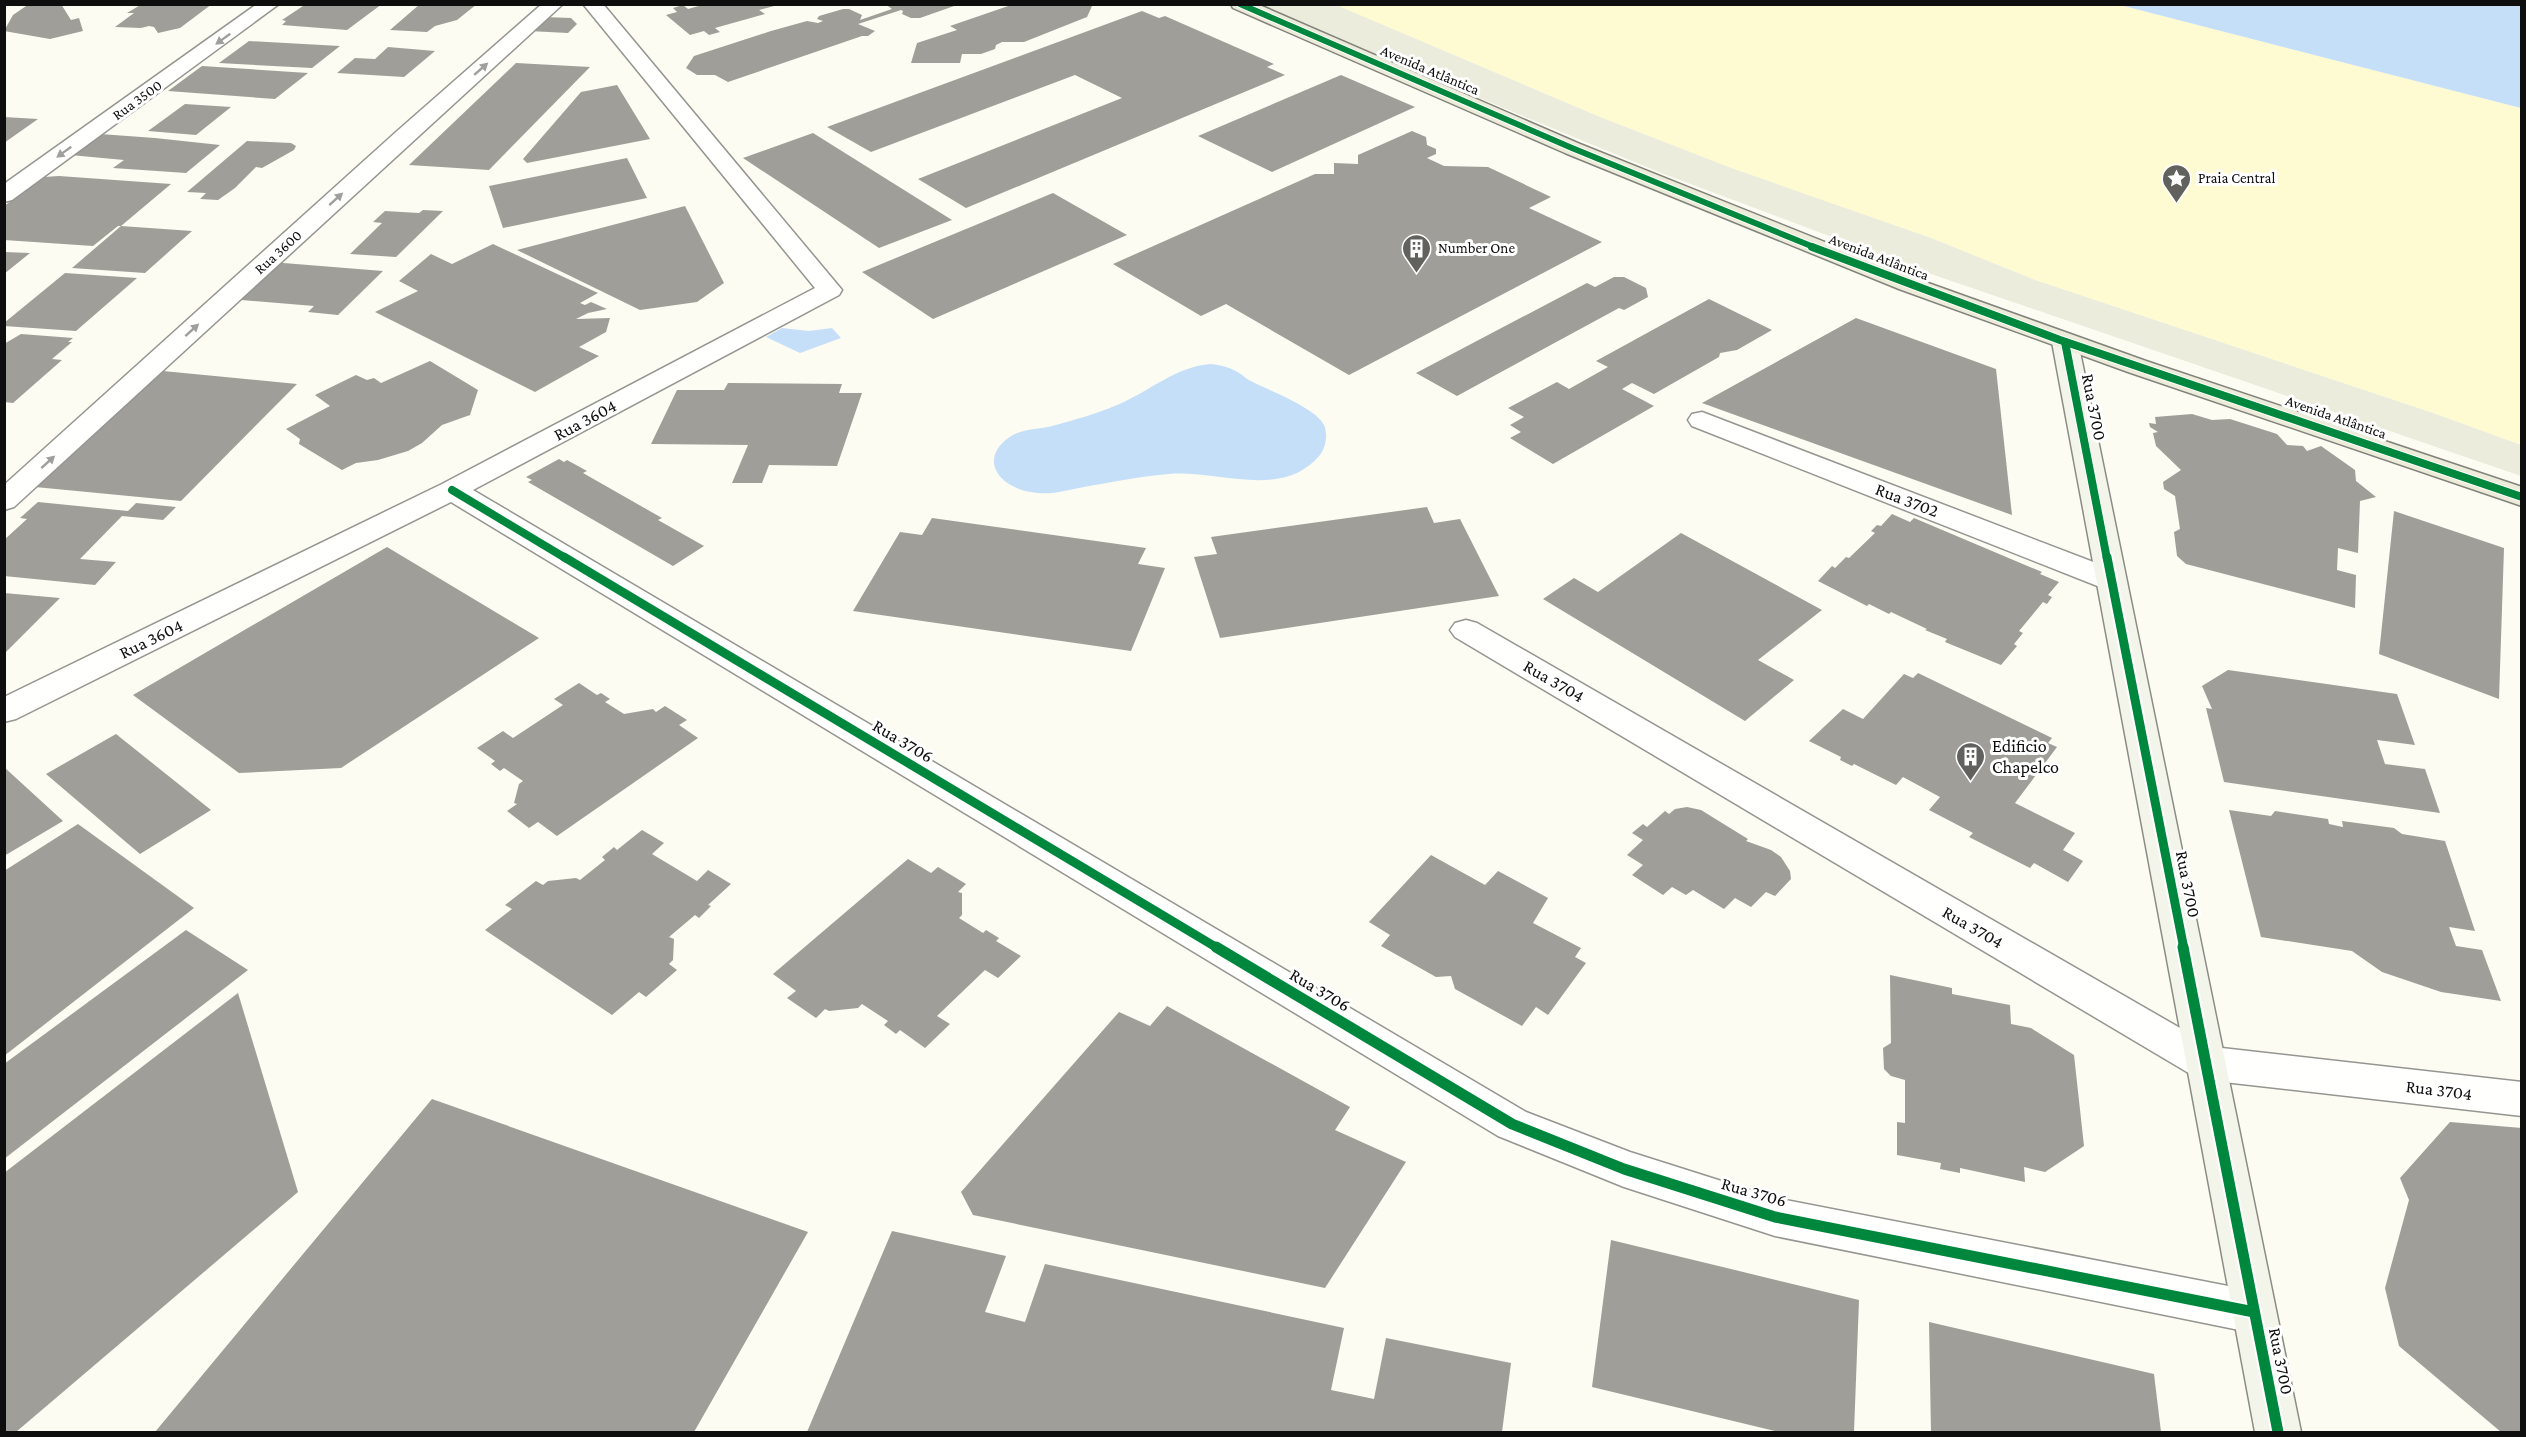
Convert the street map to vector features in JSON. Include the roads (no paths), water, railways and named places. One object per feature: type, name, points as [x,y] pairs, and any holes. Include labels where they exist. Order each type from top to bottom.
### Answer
[{"type":"main road","name":"Avenida Atlântica","points":[[1240,4],[1774,232],[2065,342],[2522,497]]},
{"type":"main road","name":"Rua 3700","points":[[2065,342],[2278,1432]]},
{"type":"street","name":"Rua 3500","points":[[4,195],[270,4]]},
{"type":"street","name":"Rua 3600","points":[[4,501],[554,4]]},
{"type":"street","name":"Rua 3604","points":[[4,711],[452,490],[830,290],[592,4]]},
{"type":"street","name":"Rua 3702","points":[[1702,420],[2111,580]]},
{"type":"street","name":"Rua 3706","points":[[452,490],[1512,1124],[1624,1169],[1775,1217],[2254,1312]]},
{"type":"street","name":"Rua 3704","points":[[1466,630],[2206,1063],[2522,1099]]},
{"type":"water","points":[[2120,5],[2521,5],[2521,108]]},
{"type":"water","points":[[782,328],[809,331],[832,328],[841,338],[800,353],[766,337]]},
{"type":"water","points":[[1211,364],[1235,370],[1247,379],[1300,405],[1319,418],[1324,425],[1326,436],[1320,455],[1305,469],[1269,480],[1169,474],[1044,493],[1016,488],[1007,483],[997,472],[994,461],[997,451],[1013,435],[1101,411],[1129,400],[1174,374]]},
{"type":"place","name":"Praia Central","points":[[2177,204]]},
{"type":"place","name":"Number One","points":[[1417,274]]},
{"type":"place","name":"Edificio Chapelco","points":[[1971,782]]}]
